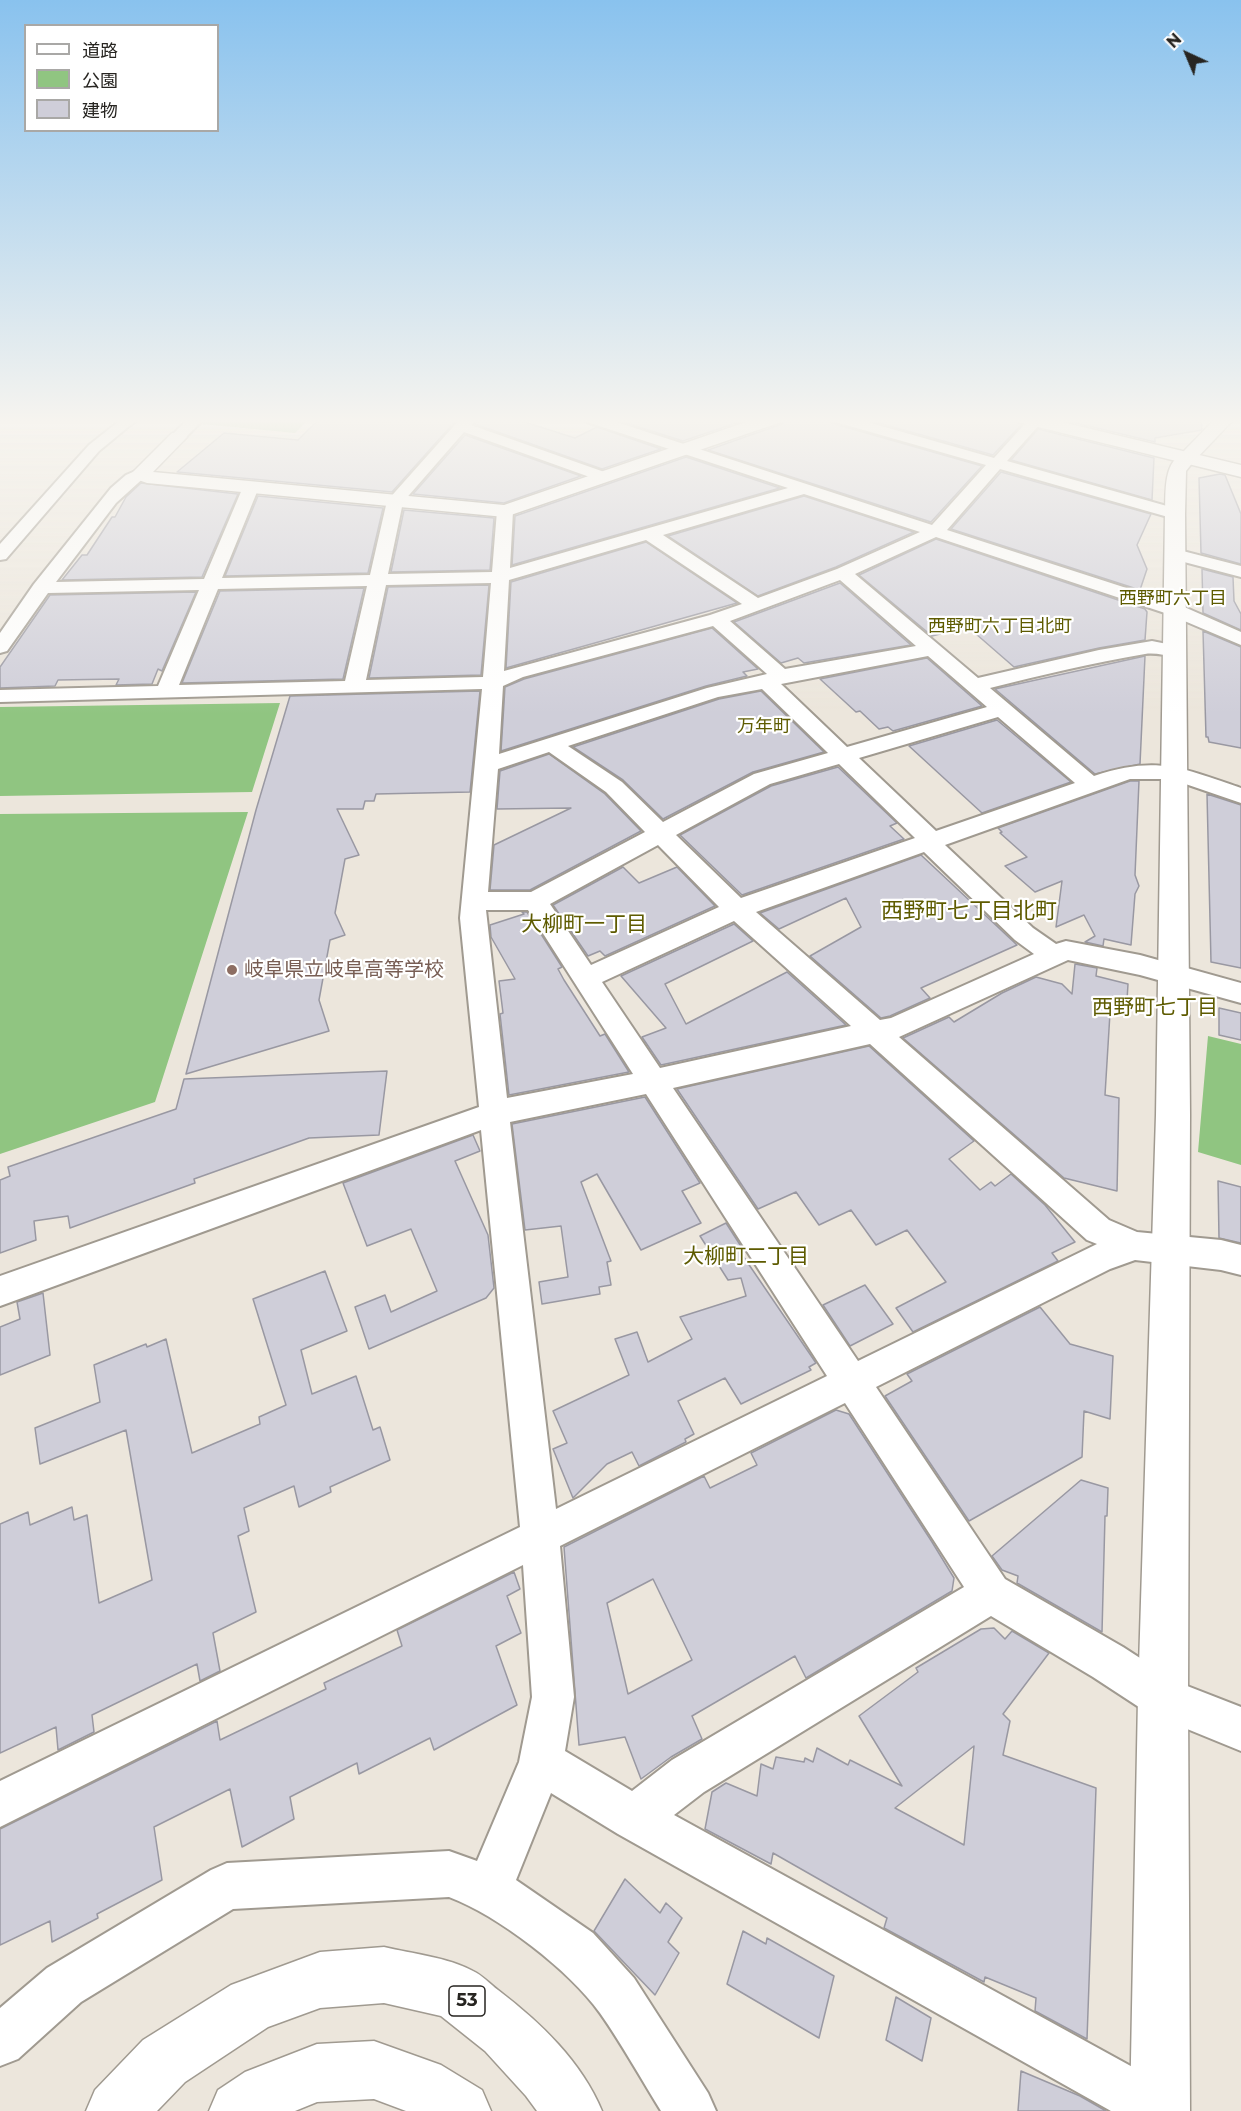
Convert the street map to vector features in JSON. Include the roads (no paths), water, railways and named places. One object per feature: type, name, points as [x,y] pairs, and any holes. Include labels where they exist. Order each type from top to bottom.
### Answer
[{"type":"main road","points":[[1160,2111],[1163,1698],[1153,1248],[1173,1115],[1175,517]]},
{"type":"main road","name":"53","points":[[116,2111],[164,2061],[251,2005],[320,1980],[384,1975],[454,1991],[505,2031],[547,2075],[572,2111]]},
{"type":"main road","points":[[239,2111],[266,2094],[317,2073],[374,2070],[420,2086],[461,2111]]},
{"type":"street","points":[[0,555],[34,517]]},
{"type":"street","points":[[0,646],[41,588],[99,517]]},
{"type":"street","points":[[166,692],[239,517]]},
{"type":"street","points":[[354,687],[392,517]]},
{"type":"street","points":[[489,1888],[541,1762],[553,1697],[540,1535],[473,918],[487,765],[505,517]]},
{"type":"street","points":[[41,588],[500,577],[709,517]]},
{"type":"street","points":[[890,517],[1175,610],[1241,639]]},
{"type":"street","points":[[0,696],[492,683],[516,673],[717,619],[843,573],[936,531],[949,517]]},
{"type":"street","points":[[649,534],[755,604]]},
{"type":"street","points":[[1175,554],[1241,572]]},
{"type":"street","points":[[843,573],[1091,785]]},
{"type":"street","points":[[717,619],[844,756],[930,842],[1024,934],[1054,955]]},
{"type":"street","points":[[974,685],[1099,656],[1152,647],[1175,651]]},
{"type":"street","points":[[487,765],[714,692],[932,649]]},
{"type":"street","points":[[475,901],[536,901],[762,779],[1001,709]]},
{"type":"street","points":[[551,744],[614,787],[737,909],[1098,1230],[1153,1248],[1221,1255],[1241,1260]]},
{"type":"street","points":[[586,978],[737,909],[1128,772],[1173,772],[1241,796]]},
{"type":"street","points":[[536,901],[991,1593],[1108,1662],[1163,1698],[1241,1729]]},
{"type":"street","points":[[0,1291],[495,1113],[897,1027],[1066,950],[1140,965],[1241,993]]},
{"type":"street","points":[[0,1805],[1100,1258],[1153,1248]]},
{"type":"street","points":[[634,1818],[688,1776],[991,1593]]},
{"type":"street","points":[[541,1762],[634,1818],[1160,2111]]},
{"type":"street","points":[[0,2041],[64,1985],[227,1886],[449,1874],[489,1888],[576,1950],[617,1995],[690,2111]]},
{"type":"place","name":"岐阜県立岐阜高等学校","points":[[232,970]]},
{"type":"district","name":"西野町六丁目","points":[[1173,599]]},
{"type":"district","name":"西野町六丁目北町","points":[[1000,627]]},
{"type":"district","name":"万年町","points":[[764,727]]},
{"type":"district","name":"西野町七丁目北町","points":[[969,912]]},
{"type":"district","name":"大柳町一丁目","points":[[584,925]]},
{"type":"district","name":"西野町七丁目","points":[[1155,1008]]},
{"type":"district","name":"大柳町二丁目","points":[[746,1257]]}]
